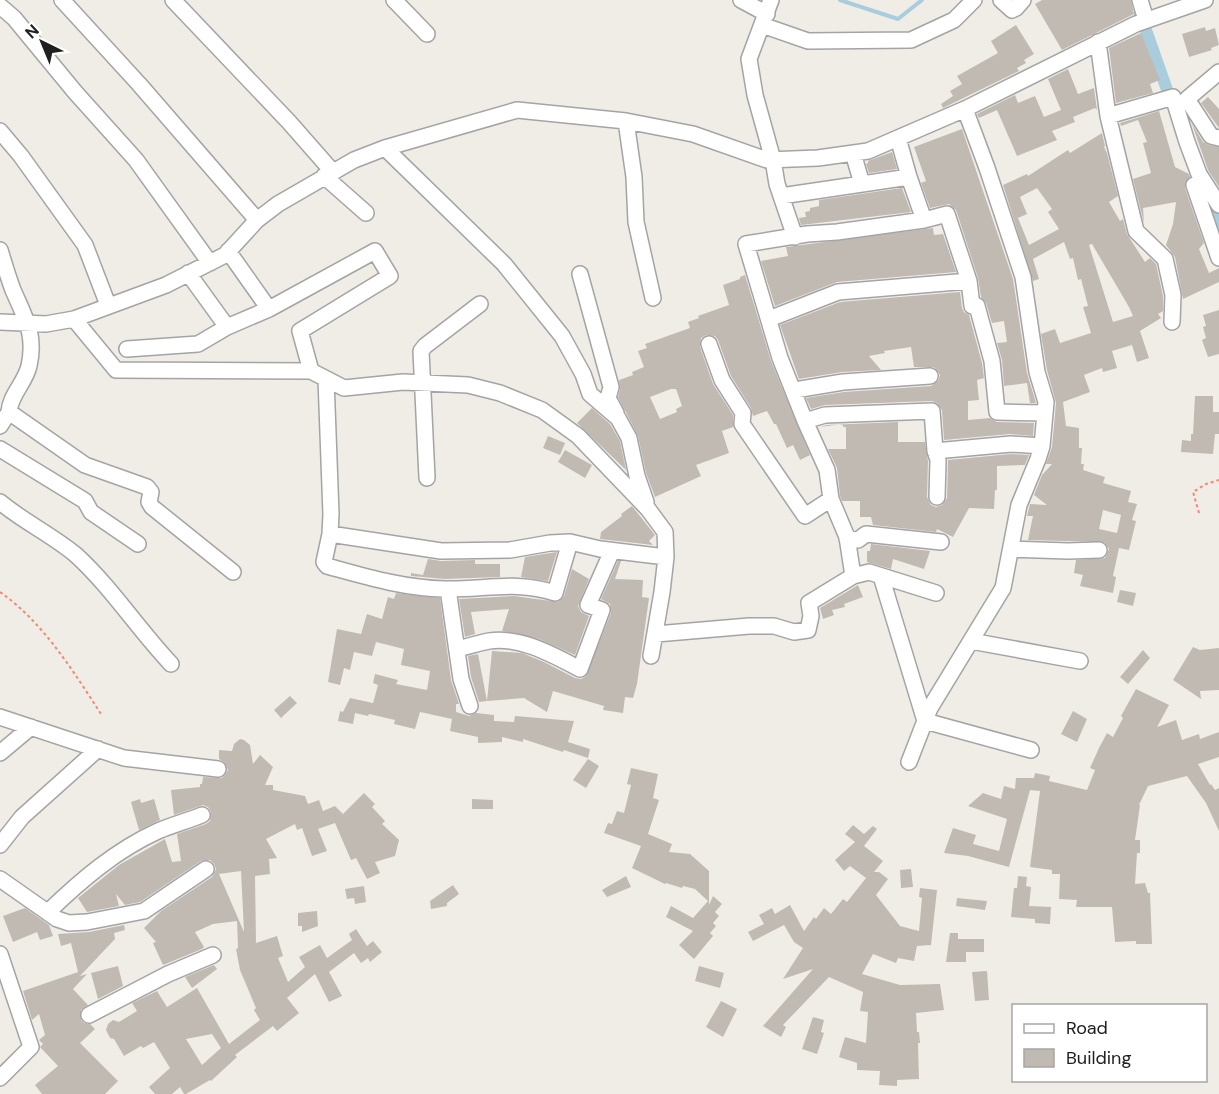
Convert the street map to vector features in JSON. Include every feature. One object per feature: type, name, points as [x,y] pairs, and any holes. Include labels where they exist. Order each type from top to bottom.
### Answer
[{"type":"street","points":[[62,0],[140,84],[257,220]]},
{"type":"street","points":[[173,0],[289,122],[328,174],[366,213]]},
{"type":"street","points":[[394,0],[427,34]]},
{"type":"street","points":[[741,0],[767,13],[808,41],[911,40],[954,20],[974,0]]},
{"type":"street","points":[[1001,0],[1012,10],[1023,0]]},
{"type":"street","points":[[1140,0],[1141,22]]},
{"type":"street","points":[[0,321],[46,324],[74,319],[166,285],[210,263],[228,251],[257,220],[278,204],[354,160],[385,148],[518,110],[626,121],[693,134],[767,160],[818,158],[868,151],[965,109],[1141,22],[1205,0]]},
{"type":"street","points":[[0,6],[14,18],[75,92],[136,160],[210,263]]},
{"type":"street","points":[[767,13],[749,59],[755,95],[773,160],[777,184],[795,237]]},
{"type":"street","points":[[1098,42],[1108,116],[1136,231],[1165,259],[1173,295],[1172,322]]},
{"type":"street","points":[[1108,116],[1176,101],[1219,72]]},
{"type":"street","points":[[1176,101],[1211,136],[1219,138]]},
{"type":"street","points":[[1176,101],[1200,174],[1219,205]]},
{"type":"street","points":[[909,762],[930,708],[1003,588],[1019,505],[1042,446],[1046,402],[1037,372],[1023,276],[965,109]]},
{"type":"street","points":[[626,121],[634,177],[636,222],[653,298]]},
{"type":"street","points":[[0,131],[21,156],[85,245],[108,305]]},
{"type":"street","points":[[898,138],[924,220]]},
{"type":"street","points":[[385,148],[504,264],[562,336],[583,374],[590,394],[618,418]]},
{"type":"street","points":[[853,153],[862,184]]},
{"type":"street","points":[[781,196],[909,177]]},
{"type":"street","points":[[1194,185],[1210,214],[1219,258]]},
{"type":"street","points":[[853,576],[848,538],[831,499],[827,470],[780,358],[746,244],[924,220],[947,214],[969,281],[972,306],[977,306],[992,361],[997,412],[1045,412]]},
{"type":"street","points":[[0,250],[13,289],[29,324],[30,364],[26,378],[10,403],[9,412],[0,426]]},
{"type":"street","points":[[228,251],[269,309]]},
{"type":"street","points":[[127,350],[198,344],[227,327],[269,309],[375,251],[390,276],[300,331],[311,371]]},
{"type":"street","points":[[188,273],[227,327]]},
{"type":"street","points":[[580,274],[610,387],[608,398],[629,438],[637,476],[648,509]]},
{"type":"street","points":[[769,319],[838,292],[969,281]]},
{"type":"street","points":[[427,478],[421,356],[425,346],[480,304]]},
{"type":"street","points":[[74,319],[116,370],[311,371],[344,388],[404,382],[468,385],[500,393],[542,410],[578,436],[648,509],[665,532],[666,557],[651,656]]},
{"type":"street","points":[[709,344],[722,380],[742,413],[742,424],[805,516],[831,499]]},
{"type":"street","points":[[795,390],[843,382],[930,376]]},
{"type":"street","points":[[326,379],[331,514],[330,534],[324,562],[327,566],[405,587],[448,589],[527,585],[555,593],[570,542]]},
{"type":"street","points":[[805,421],[825,415],[932,411],[935,451],[938,460],[937,498]]},
{"type":"street","points":[[9,412],[85,465],[147,487],[151,492],[149,502],[152,507],[233,572]]},
{"type":"street","points":[[935,451],[1011,444],[1042,446]]},
{"type":"street","points":[[0,449],[85,501],[91,513],[138,544]]},
{"type":"street","points":[[0,502],[76,556],[105,585],[171,664]]},
{"type":"street","points":[[330,534],[441,551],[510,550],[570,542],[612,551],[666,557]]},
{"type":"street","points":[[848,538],[858,540],[866,534],[941,542]]},
{"type":"street","points":[[1012,549],[1099,550]]},
{"type":"street","points":[[457,649],[491,641],[532,646],[580,669],[602,610],[588,605],[612,551]]},
{"type":"street","points":[[656,634],[748,626],[774,626],[794,632],[808,630],[812,616],[809,603],[853,576],[869,572],[936,593]]},
{"type":"street","points":[[881,576],[925,721]]},
{"type":"street","points":[[448,589],[461,678],[470,706]]},
{"type":"street","points":[[971,641],[1080,661]]},
{"type":"street","points":[[0,717],[124,758],[218,770]]},
{"type":"street","points":[[925,721],[1031,750]]},
{"type":"street","points":[[0,753],[31,727]]},
{"type":"street","points":[[0,845],[22,817],[98,749]]},
{"type":"street","points":[[48,912],[76,885],[119,853],[157,831],[202,815]]},
{"type":"street","points":[[0,879],[57,919],[69,923],[87,922],[144,911],[206,869]]},
{"type":"street","points":[[0,954],[31,1047],[0,1078]]},
{"type":"street","points":[[89,1015],[168,974],[213,955]]},
{"type":"path","points":[[1199,513],[1193,492],[1206,484],[1219,480]]},
{"type":"path","points":[[0,592],[17,604],[66,661],[101,714]]},
{"type":"building","points":[[1042,0],[1131,0],[1134,14],[1062,50],[1035,4]]},
{"type":"building","points":[[1016,25],[1034,54],[1024,60],[1026,63],[1017,68],[1019,71],[943,108],[941,104],[953,96],[950,91],[962,84],[957,76],[998,53],[991,41]]},
{"type":"building","points":[[1205,27],[1206,31],[1215,28],[1219,45],[1211,48],[1212,50],[1189,57],[1182,34]]},
{"type":"building","points":[[1141,33],[1160,80],[1150,84],[1153,93],[1116,103],[1109,48]]},
{"type":"building","points":[[1068,69],[1078,94],[1094,88],[1097,110],[1095,108],[1073,117],[1075,122],[1052,131],[1057,140],[1017,156],[997,110],[979,118],[977,114],[1015,95],[1018,103],[1035,96],[1044,117],[1061,110],[1048,79]]},
{"type":"building","points":[[1208,97],[1219,109],[1219,128],[1201,103]]},
{"type":"building","points":[[1159,111],[1175,167],[1189,174],[1190,177],[1185,183],[1185,188],[1204,243],[1199,249],[1209,273],[1219,268],[1219,282],[1183,299],[1175,257],[1166,245],[1173,224],[1176,202],[1143,208],[1144,223],[1133,179],[1151,173],[1143,143],[1147,142],[1138,120],[1121,126],[1120,123]]},
{"type":"building","points":[[1192,124],[1203,142],[1219,147],[1219,187],[1208,170]]},
{"type":"building","points":[[962,129],[1013,279],[1027,373],[1036,403],[1030,403],[1027,383],[1004,386],[1002,360],[997,343],[1007,342],[1004,321],[992,323],[986,303],[981,297],[978,278],[956,210],[949,204],[930,208],[921,183],[926,181],[914,147]]},
{"type":"building","points":[[1102,133],[1118,196],[1109,202],[1120,221],[1123,219],[1127,234],[1145,262],[1150,258],[1156,264],[1163,296],[1163,311],[1158,314],[1161,318],[1140,331],[1149,358],[1137,362],[1132,345],[1112,351],[1117,368],[1103,372],[1102,368],[1084,375],[1090,392],[1063,402],[1066,426],[1079,428],[1079,448],[1082,448],[1083,470],[1105,477],[1103,483],[1131,491],[1128,502],[1137,504],[1132,520],[1136,521],[1129,550],[1119,548],[1113,576],[1116,577],[1113,593],[1080,586],[1083,575],[1074,573],[1076,560],[1105,558],[1109,549],[1104,542],[1028,540],[1033,516],[1027,516],[1030,504],[1047,505],[1034,495],[1042,475],[1052,464],[1046,464],[1052,447],[1056,403],[1041,334],[1055,329],[1060,343],[1091,333],[1083,307],[1088,306],[1081,279],[1078,280],[1073,258],[1070,259],[1064,242],[1033,259],[1039,279],[1033,281],[1003,185],[1027,174],[1028,176],[1068,150],[1070,153]],"holes":[[[1037,188],[1052,209],[1048,212],[1059,229],[1029,245],[1018,218],[1027,214],[1020,197]],[[1092,244],[1133,316],[1113,322],[1089,245]],[[1103,510],[1121,515],[1117,533],[1099,529]]]},
{"type":"building","points":[[892,152],[897,169],[869,173],[866,164],[868,161]]},
{"type":"building","points":[[902,188],[911,212],[801,225],[799,218],[806,217],[805,212],[810,211],[810,208],[819,206],[819,200]]},
{"type":"building","points":[[933,228],[934,235],[943,234],[956,272],[837,282],[775,306],[761,261],[788,256],[786,247]]},
{"type":"building","points":[[745,275],[771,361],[810,455],[800,460],[793,445],[787,448],[767,411],[753,416],[751,408],[731,376],[718,340],[715,336],[706,335],[701,338],[700,347],[713,384],[733,415],[733,427],[722,431],[729,453],[696,465],[701,476],[655,497],[646,473],[638,436],[618,397],[619,380],[633,375],[632,372],[644,367],[638,351],[647,348],[645,344],[690,328],[688,322],[699,318],[698,316],[729,305],[723,285],[740,279]],"holes":[[[676,389],[682,406],[676,409],[677,412],[660,419],[650,397]]]},
{"type":"building","points":[[960,292],[962,308],[969,315],[984,378],[977,380],[979,400],[968,401],[968,420],[990,418],[997,422],[1034,423],[1033,436],[1010,434],[944,440],[942,410],[937,403],[932,401],[825,405],[811,409],[806,398],[844,392],[931,386],[938,381],[940,375],[934,367],[914,367],[911,347],[869,356],[881,370],[842,372],[799,379],[780,325],[840,302]]},
{"type":"building","points":[[1219,310],[1219,354],[1208,357],[1202,340],[1206,338],[1203,315]]},
{"type":"building","points":[[1195,396],[1213,396],[1213,412],[1219,412],[1219,434],[1215,434],[1213,454],[1181,452],[1182,440],[1191,441],[1191,434],[1193,434]]},
{"type":"building","points":[[592,408],[610,424],[620,441],[626,470],[577,423]]},
{"type":"building","points":[[898,422],[898,442],[925,442],[928,461],[927,497],[931,505],[936,507],[942,505],[947,498],[948,460],[1011,454],[1029,455],[1025,465],[997,466],[994,509],[969,508],[953,537],[937,529],[936,532],[873,525],[871,517],[860,517],[860,501],[842,501],[840,496],[837,468],[828,449],[846,449],[846,427],[843,427],[843,424]]},
{"type":"building","points":[[548,436],[565,443],[560,455],[543,448]]},
{"type":"building","points":[[565,450],[592,465],[585,478],[558,462]]},
{"type":"building","points":[[632,506],[655,535],[649,541],[653,545],[600,539],[601,532]]},
{"type":"building","points":[[871,544],[930,551],[924,569],[893,559],[891,569],[867,562],[867,551],[870,551]]},
{"type":"building","points":[[557,552],[548,581],[521,577],[525,557]]},
{"type":"building","points":[[428,559],[475,560],[475,564],[500,564],[500,577],[445,579],[411,576],[411,573],[423,575]]},
{"type":"building","points":[[618,561],[621,561],[615,579],[643,580],[642,597],[649,598],[637,684],[633,698],[625,697],[623,713],[603,710],[604,706],[553,691],[547,712],[524,698],[487,701],[492,651],[522,653],[575,678],[581,679],[586,676],[611,613],[610,604],[601,599]]},
{"type":"building","points":[[572,569],[589,579],[578,606],[581,612],[589,616],[575,655],[539,639],[502,631],[509,609],[471,612],[475,634],[465,637],[459,599],[514,596],[558,602],[564,596]]},
{"type":"building","points":[[858,585],[863,597],[844,604],[845,607],[832,610],[834,615],[823,619],[820,608]]},
{"type":"building","points":[[1120,590],[1136,593],[1133,606],[1117,602]]},
{"type":"building","points":[[396,593],[440,598],[451,680],[459,704],[456,704],[456,712],[469,716],[476,713],[494,715],[494,721],[514,722],[515,716],[574,721],[568,742],[590,749],[588,758],[523,739],[523,742],[502,737],[502,742],[478,743],[478,737],[450,731],[452,719],[420,712],[415,729],[394,724],[395,720],[369,714],[368,716],[355,713],[353,724],[338,721],[340,711],[343,712],[350,698],[373,703],[378,685],[373,683],[375,674],[398,680],[396,684],[427,690],[430,671],[401,665],[404,649],[376,642],[372,656],[354,652],[350,670],[344,668],[340,685],[328,682],[337,629],[361,634],[367,614],[382,619],[388,597],[394,599]]},
{"type":"building","points":[[1193,647],[1200,650],[1219,648],[1219,690],[1200,691],[1201,699],[1173,680]]},
{"type":"building","points":[[1143,650],[1150,658],[1128,684],[1120,677]]},
{"type":"building","points":[[478,654],[487,701],[479,702],[471,677],[468,656]]},
{"type":"building","points":[[1136,689],[1169,705],[1157,727],[1176,720],[1182,740],[1199,734],[1200,739],[1219,732],[1219,757],[1198,764],[1210,785],[1215,790],[1219,788],[1219,831],[1206,803],[1187,776],[1148,786],[1139,805],[1135,840],[1140,840],[1140,853],[1137,853],[1135,884],[1145,883],[1150,893],[1152,944],[1136,944],[1136,941],[1115,942],[1112,907],[1076,907],[1077,900],[1059,899],[1060,874],[1052,874],[1052,870],[1030,867],[1040,791],[1030,790],[1009,867],[968,856],[944,853],[953,828],[976,835],[973,844],[999,851],[1007,819],[968,806],[983,793],[1001,799],[1004,786],[1015,789],[1016,778],[1034,778],[1035,773],[1050,776],[1049,781],[1087,790],[1095,770],[1090,768],[1099,748],[1107,733],[1113,737],[1123,718],[1121,716]]},
{"type":"building","points":[[290,696],[297,703],[281,718],[274,710]]},
{"type":"building","points":[[1073,711],[1087,719],[1077,742],[1061,734]]},
{"type":"building","points":[[240,739],[244,740],[250,745],[253,764],[260,755],[273,767],[265,785],[273,785],[273,790],[305,796],[308,804],[319,800],[323,811],[335,806],[343,814],[364,793],[375,804],[372,807],[385,821],[382,824],[399,840],[395,856],[375,862],[380,873],[367,879],[356,858],[351,860],[335,823],[318,829],[327,851],[312,856],[302,828],[297,830],[295,824],[266,839],[277,858],[269,859],[270,874],[255,876],[256,943],[277,936],[283,956],[278,958],[288,982],[305,967],[299,957],[320,945],[327,958],[352,940],[349,934],[356,929],[367,946],[373,941],[382,952],[370,962],[368,958],[361,963],[354,953],[329,972],[342,996],[329,1002],[315,974],[287,998],[299,1013],[277,1031],[273,1026],[235,1055],[237,1057],[211,1081],[186,1094],[180,1087],[172,1094],[155,1094],[149,1087],[170,1068],[154,1042],[143,1048],[141,1046],[124,1056],[106,1030],[108,1024],[113,1020],[119,1022],[137,1011],[132,1003],[157,991],[167,1007],[197,988],[229,1044],[260,1020],[254,1010],[256,1008],[240,970],[236,949],[238,948],[237,921],[213,924],[195,932],[204,947],[163,965],[153,943],[156,942],[144,928],[161,911],[212,877],[216,869],[210,860],[201,861],[140,902],[125,905],[116,894],[119,906],[87,912],[78,898],[119,865],[165,839],[172,862],[181,861],[177,834],[206,824],[210,821],[211,812],[203,805],[174,815],[171,790],[200,787],[203,777],[222,778],[228,770],[224,762],[219,759],[219,750],[232,751],[234,744]],"holes":[[[241,871],[244,932],[219,874]],[[212,1034],[221,1048],[202,1065],[186,1039]]]},
{"type":"building","points":[[588,759],[599,766],[586,788],[573,780]]},
{"type":"building","points":[[631,768],[658,774],[653,798],[659,800],[648,834],[672,844],[669,852],[690,854],[709,871],[709,905],[713,896],[722,904],[715,912],[719,916],[713,923],[716,926],[710,933],[713,936],[694,959],[679,945],[693,931],[666,917],[671,906],[693,918],[708,901],[695,889],[665,884],[632,868],[641,846],[604,833],[608,823],[612,824],[617,811],[624,813],[631,785],[627,784]]},
{"type":"building","points":[[140,799],[141,803],[154,799],[160,820],[139,830],[131,802]]},
{"type":"building","points":[[472,799],[493,800],[493,809],[472,809]]},
{"type":"building","points":[[853,825],[864,834],[873,826],[877,829],[864,846],[883,861],[874,872],[879,872],[888,879],[876,895],[900,926],[919,931],[922,898],[919,897],[920,888],[937,890],[931,945],[917,946],[914,961],[898,958],[896,963],[873,954],[862,974],[900,985],[940,984],[944,1010],[916,1013],[920,1043],[918,1043],[919,1079],[897,1080],[897,1086],[879,1085],[880,1071],[857,1070],[857,1063],[839,1057],[845,1037],[866,1043],[868,1012],[860,1011],[863,992],[829,977],[783,1025],[786,1027],[781,1037],[763,1026],[813,969],[783,979],[803,948],[794,942],[784,925],[753,941],[748,932],[764,924],[759,915],[772,908],[775,914],[790,905],[804,931],[824,908],[831,914],[843,899],[847,902],[866,878],[850,866],[844,871],[835,860],[855,842],[845,834]]},
{"type":"building","points":[[911,869],[913,887],[901,888],[900,870]]},
{"type":"building","points":[[626,876],[631,887],[607,897],[602,890]]},
{"type":"building","points":[[1018,876],[1027,877],[1026,886],[1031,887],[1029,906],[1051,907],[1050,924],[1035,923],[1035,919],[1011,917],[1014,888],[1017,888]]},
{"type":"building","points":[[453,885],[459,894],[447,903],[447,906],[431,909],[430,901]]},
{"type":"building","points":[[364,886],[366,902],[355,904],[354,898],[347,899],[345,889]]},
{"type":"building","points":[[957,898],[987,901],[985,910],[956,906]]},
{"type":"building","points":[[25,908],[49,925],[53,936],[40,940],[37,932],[13,942],[3,916]]},
{"type":"building","points":[[317,911],[318,926],[302,932],[302,926],[298,926],[298,913]]},
{"type":"building","points":[[124,925],[125,930],[114,933],[115,939],[80,976],[87,974],[73,989],[88,1005],[81,1010],[81,1020],[95,1029],[80,1043],[118,1081],[105,1094],[42,1094],[35,1085],[58,1066],[40,1047],[43,1044],[39,1040],[45,1035],[39,1014],[32,1020],[23,991],[78,972],[71,943],[61,946],[58,934],[89,932]]},
{"type":"building","points":[[950,933],[958,933],[958,939],[984,939],[984,952],[966,952],[966,962],[946,962]]},
{"type":"building","points":[[214,965],[217,969],[192,988],[185,977]]},
{"type":"building","points":[[118,966],[123,986],[98,999],[91,973]]},
{"type":"building","points":[[699,966],[724,973],[720,988],[695,981]]},
{"type":"building","points":[[987,971],[989,1000],[975,1001],[972,972]]},
{"type":"building","points":[[721,1001],[737,1009],[723,1037],[706,1027]]},
{"type":"building","points":[[813,1017],[824,1020],[821,1032],[824,1033],[817,1054],[802,1049]]},
{"type":"waterway","points":[[840,0],[898,19],[922,0]]},
{"type":"waterway","points":[[1140,13],[1172,104]]},
{"type":"waterway","points":[[1201,189],[1219,225]]}]
